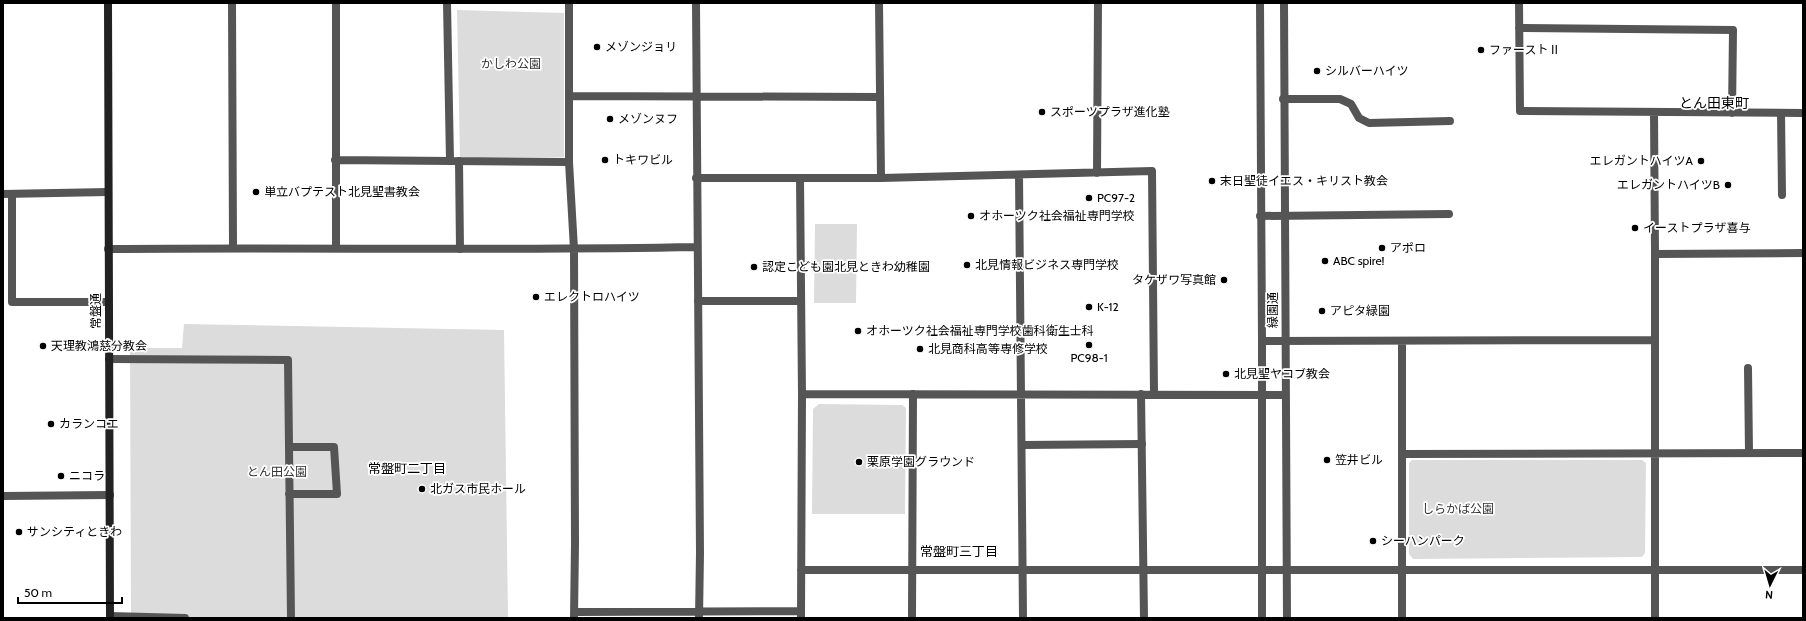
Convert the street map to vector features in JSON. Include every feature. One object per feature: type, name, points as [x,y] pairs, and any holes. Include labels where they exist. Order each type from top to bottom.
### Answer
[{"type":"main road","name":"常盤通","points":[[108,3],[110,617]]},
{"type":"street","points":[[232,3],[232,248]]},
{"type":"street","points":[[336,3],[336,248]]},
{"type":"street","points":[[447,3],[450,161]]},
{"type":"street","points":[[569,3],[569,162],[574,250],[574,615],[801,615],[802,394],[800,178]]},
{"type":"street","points":[[696,3],[696,178],[700,545],[699,615]]},
{"type":"street","points":[[879,3],[881,178]]},
{"type":"street","points":[[1098,3],[1098,173]]},
{"type":"street","name":"緑園通","points":[[1260,3],[1262,618]]},
{"type":"street","name":"緑園通","points":[[1284,3],[1283,99],[1286,216],[1285,395],[1287,618]]},
{"type":"street","points":[[1519,3],[1520,111],[1803,113]]},
{"type":"street","points":[[1519,28],[1733,30],[1732,112]]},
{"type":"street","points":[[569,96],[880,97]]},
{"type":"street","points":[[1283,99],[1340,99],[1351,104],[1359,118],[1369,124],[1450,121]]},
{"type":"street","points":[[1654,112],[1655,618]]},
{"type":"street","points":[[1781,113],[1782,195]]},
{"type":"street","points":[[335,160],[569,162]]},
{"type":"street","points":[[459,161],[460,249]]},
{"type":"street","points":[[696,178],[881,178],[1152,172],[1154,394]]},
{"type":"street","points":[[1019,175],[1023,618]]},
{"type":"street","points":[[3,194],[108,192]]},
{"type":"street","points":[[12,194],[12,302],[108,302]]},
{"type":"street","points":[[1260,216],[1449,214]]},
{"type":"street","points":[[108,249],[336,248],[574,250],[697,247]]},
{"type":"street","points":[[1655,254],[1803,253]]},
{"type":"street","points":[[698,301],[801,301]]},
{"type":"street","points":[[1262,341],[1655,340]]},
{"type":"street","points":[[1402,341],[1402,618]]},
{"type":"street","points":[[108,359],[288,360],[290,447],[290,618]]},
{"type":"street","points":[[1748,368],[1749,453]]},
{"type":"street","points":[[802,394],[1285,395]]},
{"type":"street","points":[[912,618],[913,394]]},
{"type":"street","points":[[1141,394],[1144,618]]},
{"type":"street","points":[[1022,445],[1142,444]]},
{"type":"street","points":[[289,494],[336,494],[334,447],[290,447]]},
{"type":"street","points":[[1402,454],[1803,453]]},
{"type":"street","points":[[3,496],[110,495]]},
{"type":"street","points":[[801,570],[1803,570]]},
{"type":"street","points":[[110,617],[185,618]]},
{"type":"green space","name":"かしわ公園","points":[[457,10],[564,13],[564,157],[460,157]]},
{"type":"green space","points":[[815,224],[857,224],[856,303],[814,303]]},
{"type":"green space","name":"とん田公園","points":[[184,324],[504,330],[508,618],[131,618],[130,348],[182,348]]},
{"type":"green space","name":"栗原学園グラウンド","points":[[819,404],[902,405],[906,408],[905,514],[812,514],[813,409]]},
{"type":"green space","name":"しらかば公園","points":[[1412,460],[1642,460],[1646,463],[1645,553],[1642,557],[1413,559],[1409,554],[1409,463]]},
{"type":"place","name":"メゾンジョリ","points":[[597,47]]},
{"type":"place","name":"ファーストⅡ","points":[[1481,50]]},
{"type":"place","name":"シルバーハイツ","points":[[1317,71]]},
{"type":"place","name":"スポーツプラザ進化塾","points":[[1042,112]]},
{"type":"place","name":"メゾンヌフ","points":[[610,119]]},
{"type":"place","name":"トキワビル","points":[[605,160]]},
{"type":"place","name":"エレガントハイツA","points":[[1701,161]]},
{"type":"place","name":"末日聖徒イエス・キリスト教会","points":[[1212,181]]},
{"type":"place","name":"エレガントハイツB","points":[[1728,185]]},
{"type":"place","name":"単立バプテスト北見聖書教会","points":[[256,192]]},
{"type":"place","name":"PC97-2","points":[[1089,198]]},
{"type":"place","name":"オホーツク社会福祉専門学校","points":[[971,216]]},
{"type":"place","name":"イーストプラザ喜与","points":[[1635,228]]},
{"type":"place","name":"アポロ","points":[[1382,248]]},
{"type":"place","name":"ABC spire!","points":[[1325,261]]},
{"type":"place","name":"北見情報ビジネス専門学校","points":[[967,265]]},
{"type":"place","name":"認定こども園北見ときわ幼稚園","points":[[754,267]]},
{"type":"place","name":"タケザワ写真館","points":[[1224,280]]},
{"type":"place","name":"エレクトロハイツ","points":[[536,297]]},
{"type":"place","name":"K-12","points":[[1089,307]]},
{"type":"place","name":"アピタ緑園","points":[[1322,311]]},
{"type":"place","name":"オホーツク社会福祉専門学校歯科衛生士科","points":[[858,331]]},
{"type":"place","name":"PC98-1","points":[[1089,345]]},
{"type":"place","name":"天理教鴻慈分教会","points":[[43,346]]},
{"type":"place","name":"北見商科高等専修学校","points":[[920,349]]},
{"type":"place","name":"北見聖ヤコブ教会","points":[[1226,374]]},
{"type":"place","name":"カランコエ","points":[[51,424]]},
{"type":"place","name":"笠井ビル","points":[[1327,460]]},
{"type":"place","name":"栗原学園グラウンド","points":[[859,462]]},
{"type":"place","name":"ニコラ","points":[[61,476]]},
{"type":"place","name":"北ガス市民ホール","points":[[422,489]]},
{"type":"place","name":"サンシティときわ","points":[[19,532]]},
{"type":"place","name":"シーハンパーク","points":[[1373,541]]},
{"type":"district","name":"とん田東町","points":[[1714,103]]},
{"type":"district","name":"常盤町二丁目","points":[[407,468]]},
{"type":"district","name":"常盤町三丁目","points":[[959,551]]}]
